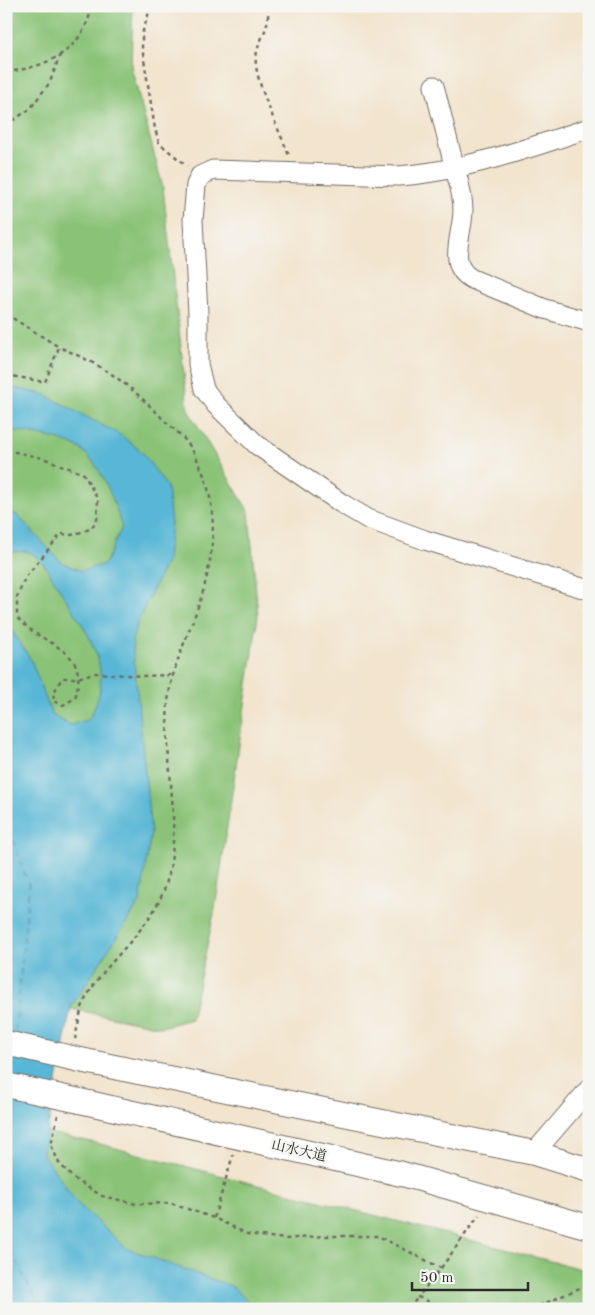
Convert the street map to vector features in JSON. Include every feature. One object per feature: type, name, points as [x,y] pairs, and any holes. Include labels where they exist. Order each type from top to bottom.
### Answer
[{"type":"main road","points":[[6,1043],[80,1051],[534,1154],[589,1170]]},
{"type":"main road","name":"山水大道","points":[[6,1085],[70,1104],[238,1137],[406,1175],[589,1227]]},
{"type":"street","points":[[434,86],[463,198],[462,229],[457,257],[458,268],[464,274],[545,309],[589,322]]},
{"type":"street","points":[[589,128],[455,168],[425,174],[398,176],[219,169],[200,176],[193,199],[198,313],[198,364],[204,389],[216,405],[257,445],[341,503],[368,519],[425,540],[589,590]]},
{"type":"street","points":[[534,1154],[589,1090]]},
{"type":"path","points":[[6,72],[50,62],[70,49],[89,24],[92,6]]},
{"type":"path","points":[[151,6],[142,34],[142,47],[155,129],[160,143],[169,153],[200,176]]},
{"type":"path","points":[[268,6],[269,20],[267,29],[256,58],[258,74],[294,172]]},
{"type":"path","points":[[6,125],[30,110],[50,82],[60,55]]},
{"type":"path","points":[[6,314],[60,347],[96,363],[125,382],[146,402],[191,448],[211,494],[215,525],[205,584],[173,675],[169,692],[166,728],[173,843],[165,888],[152,917],[86,998],[80,1051]]},
{"type":"path","points":[[6,375],[45,382],[60,347]]},
{"type":"path","points":[[6,450],[42,458],[84,474],[98,500],[97,521],[90,529],[72,535],[61,534],[25,578],[17,597],[17,618],[34,633],[60,646],[72,659],[78,678],[75,698],[63,704],[53,701],[54,692],[62,678],[78,678],[93,673],[141,676],[173,675]]},
{"type":"path","points":[[70,1104],[51,1145],[59,1163],[73,1178],[102,1196],[136,1204],[170,1203],[214,1218],[247,1234],[285,1239],[324,1236],[378,1236],[441,1268]]},
{"type":"path","points":[[214,1218],[238,1137]]},
{"type":"path","points":[[408,1309],[441,1268],[491,1199]]},
{"type":"path","points":[[532,1309],[589,1284]]},
{"type":"path","points":[[418,1297],[446,1309]]},
{"type":"green space","points":[[6,6],[133,6],[131,66],[163,188],[188,410],[249,512],[258,616],[215,909],[191,1019],[161,1027],[6,996]]},
{"type":"green space","points":[[6,1123],[96,1143],[589,1271],[589,1309],[6,1309]]},
{"type":"water","points":[[6,386],[45,395],[119,434],[142,452],[167,487],[171,524],[167,560],[138,621],[132,640],[151,833],[140,902],[71,1007],[43,1154],[76,1202],[126,1248],[233,1287],[255,1309],[6,1309],[6,621],[31,660],[52,715],[70,725],[88,720],[97,702],[100,668],[88,636],[47,568],[34,554],[28,551],[12,552],[6,557],[6,513],[17,515],[61,562],[81,571],[105,564],[122,527],[103,477],[84,452],[77,447],[58,440],[6,429]]},
{"type":"ferry route","points":[[6,819],[29,886],[15,1034]]},
{"type":"ferry route","points":[[10,1074],[12,1056]]},
{"type":"ferry route","points":[[6,1112],[8,1098]]},
{"type":"ferry route","points":[[6,1242],[41,1309]]}]
